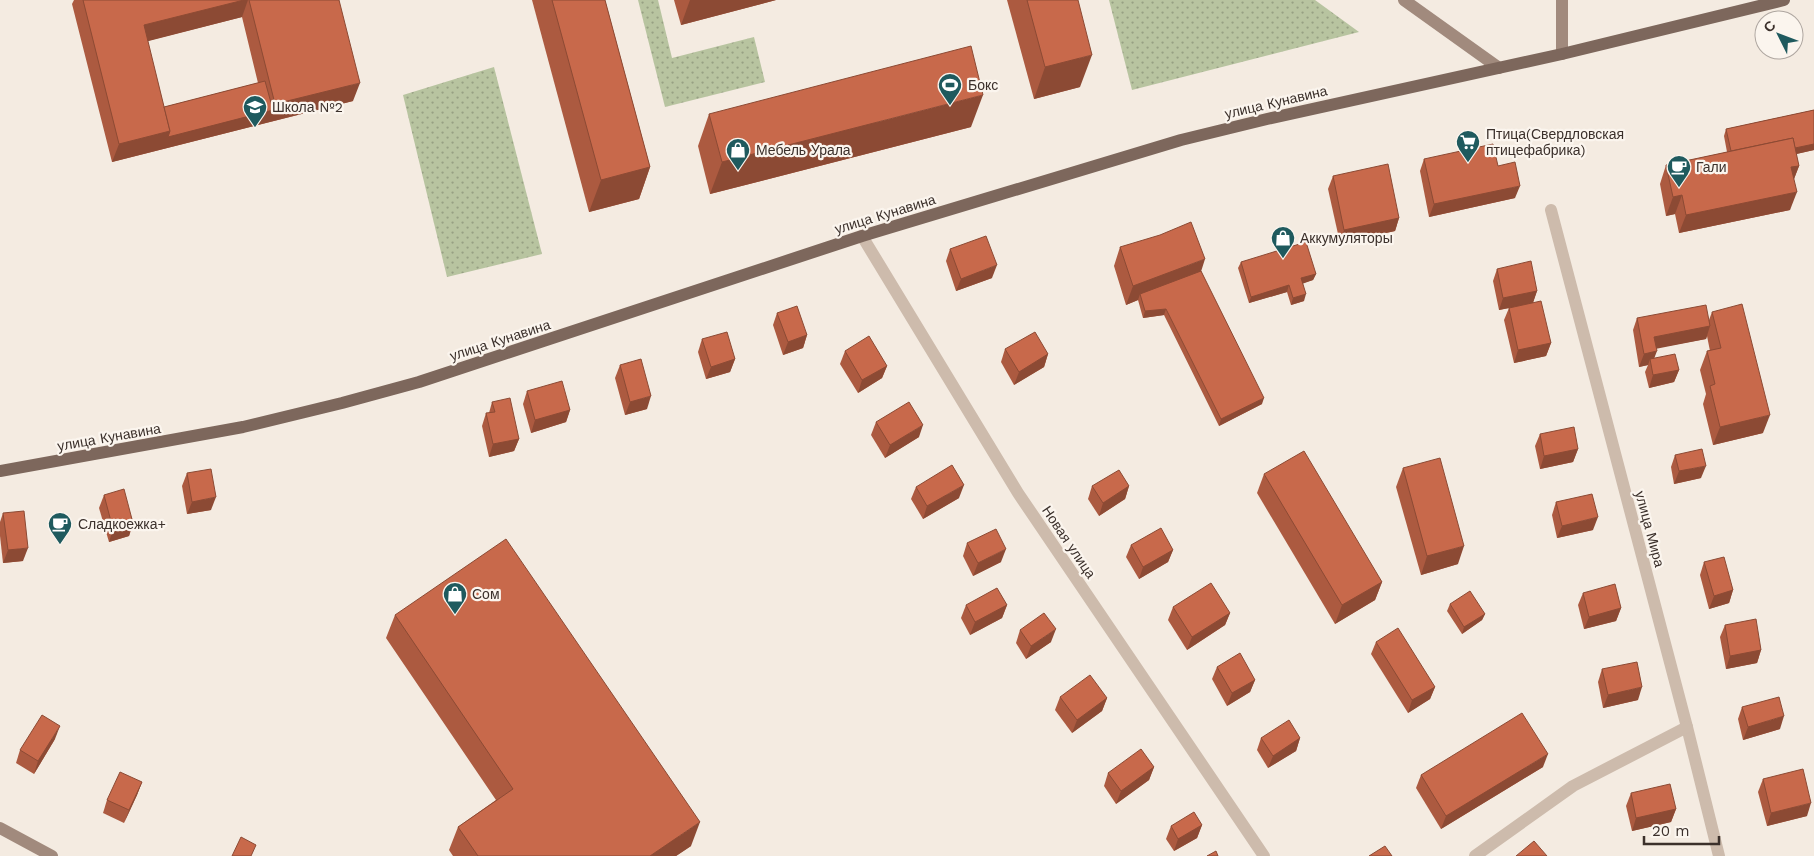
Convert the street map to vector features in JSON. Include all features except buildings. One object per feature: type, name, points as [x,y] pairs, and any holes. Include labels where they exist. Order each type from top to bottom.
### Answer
[{"type":"main road","name":"улица Кунавина","points":[[0,471],[243,427],[342,404],[428,379],[862,236],[1181,140],[1562,54],[1784,0]]},
{"type":"street","points":[[1404,0],[1498,68]]},
{"type":"street","points":[[1562,0],[1562,54]]},
{"type":"street","name":"улица Мира","points":[[1551,210],[1688,727],[1719,856]]},
{"type":"street","name":"Новая улица","points":[[862,236],[1018,493],[1264,856]]},
{"type":"street","points":[[1475,856],[1573,786],[1688,727]]},
{"type":"street","points":[[0,828],[52,856]]},
{"type":"green space","points":[[638,0],[658,0],[672,58],[754,37],[765,82],[665,107]]},
{"type":"green space","points":[[1109,0],[1315,0],[1359,32],[1132,90]]},
{"type":"green space","points":[[494,67],[542,254],[447,277],[403,95]]},
{"type":"place","name":"Бокс","points":[[950,106]]},
{"type":"place","name":"Школа №2","points":[[255,128]]},
{"type":"place","name":"Птица(Свердловская птицефабрика)","points":[[1468,163]]},
{"type":"place","name":"Мебель Урала","points":[[738,171]]},
{"type":"place","name":"Гали","points":[[1679,188]]},
{"type":"place","name":"Аккумуляторы","points":[[1283,259]]},
{"type":"place","name":"Сладкоежка+","points":[[60,545]]},
{"type":"place","name":"Сом","points":[[455,615]]}]
